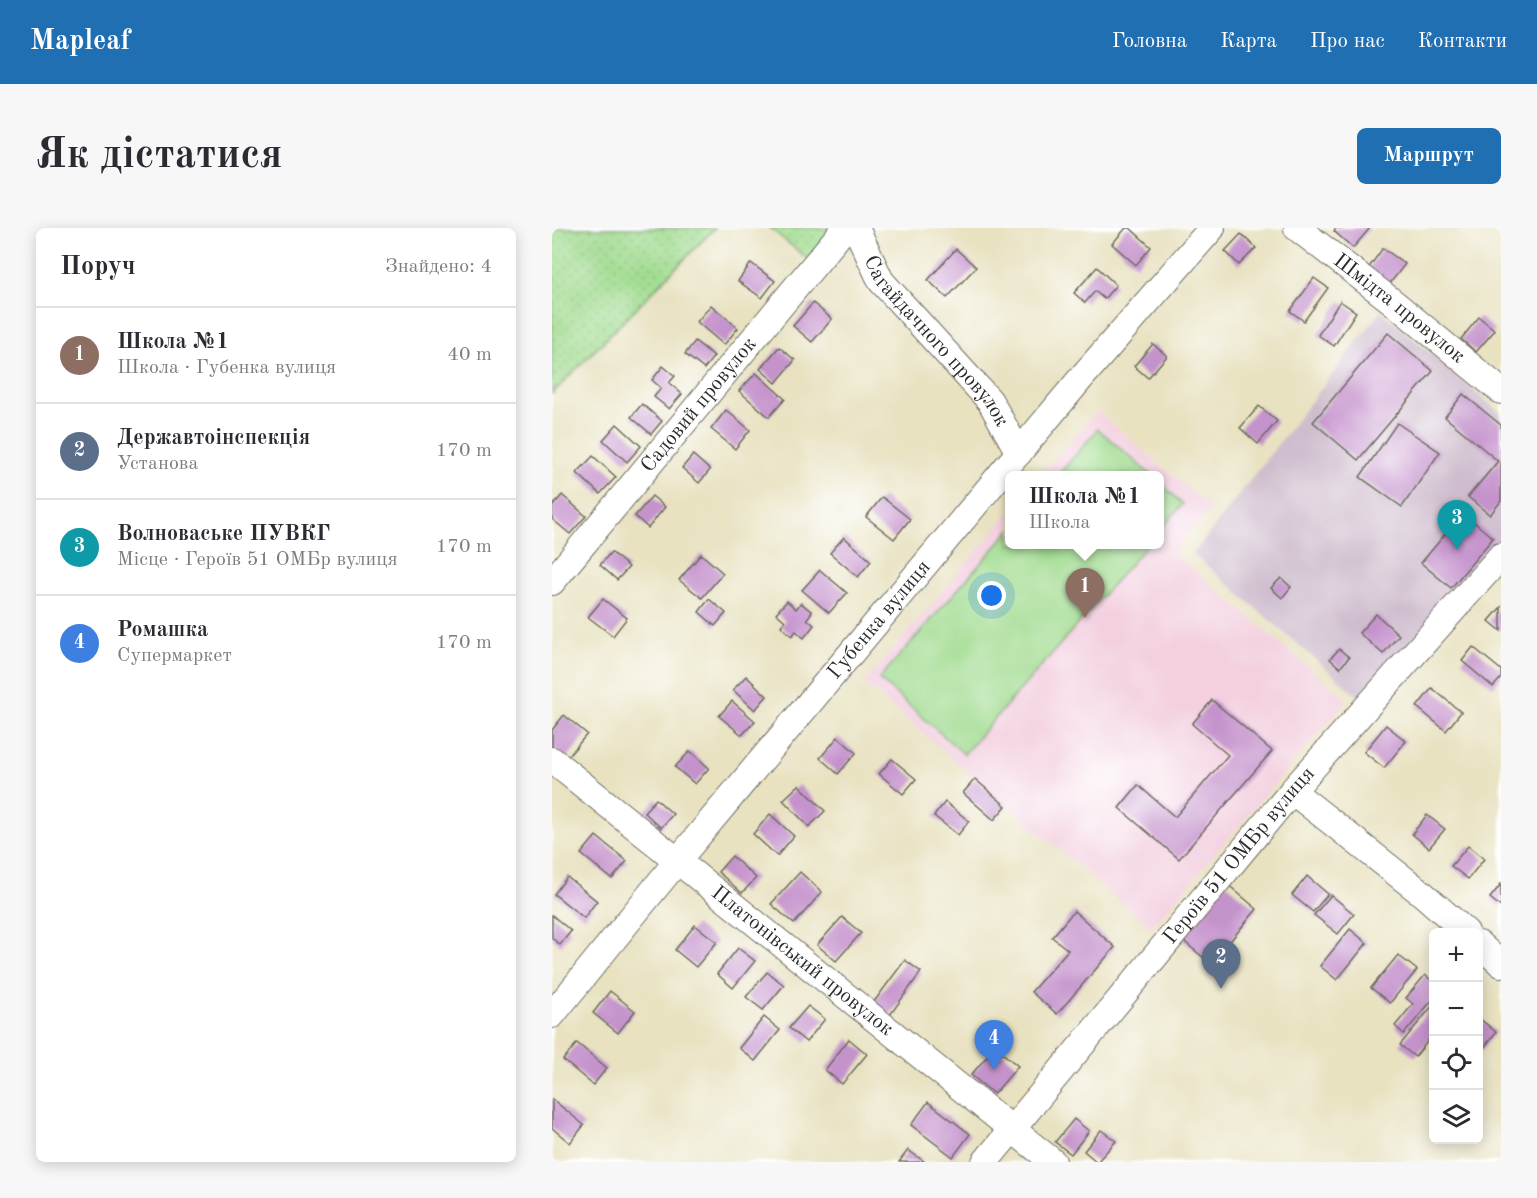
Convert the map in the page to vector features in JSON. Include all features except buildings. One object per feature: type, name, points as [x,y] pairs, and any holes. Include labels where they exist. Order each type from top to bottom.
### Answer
[{"type":"street","name":"Садовий провулок","points":[[552,582],[845,228]]},
{"type":"street","name":"Сагайдачного провулок","points":[[856,228],[881,281],[990,401],[1019,453]]},
{"type":"street","name":"Губенка вулиця","points":[[552,1015],[678,860],[1019,453],[1212,228]]},
{"type":"street","name":"Шмідта провулок","points":[[1297,228],[1393,302],[1501,391]]},
{"type":"street","name":"Героїв 51 ОМБр вулиця","points":[[985,1162],[1292,791],[1501,556]]},
{"type":"street","name":"Платонівський провулок","points":[[552,760],[1053,1162]]},
{"type":"street","points":[[1292,791],[1424,895],[1460,928]]},
{"type":"street","points":[[1483,948],[1501,964]]},
{"type":"shaded area","points":[[1381,311],[1501,414],[1501,540],[1365,702],[1193,554]]},
{"type":"shaded area","points":[[1097,411],[1211,508],[1173,552],[1347,700],[1151,928],[864,683],[1005,518],[1005,549],[1164,549],[1164,471],[1044,471]]},
{"type":"green space","points":[[552,228],[715,228],[552,394]]},
{"type":"green space","points":[[770,228],[845,228],[815,265]]},
{"type":"green space","points":[[1098,429],[1146,471],[1061,471]]},
{"type":"green space","points":[[1164,487],[1183,504],[1164,525]]},
{"type":"green space","points":[[1005,536],[1005,549],[1143,549],[964,754],[879,679]]},
{"type":"place","name":"Волноваське ПУВКГ","points":[[1457,550]]},
{"type":"place","name":"Школа №1","points":[[1085,618]]},
{"type":"place","name":"Державтоінспекція","points":[[1221,989]]},
{"type":"place","name":"Ромашка","points":[[994,1070]]}]
